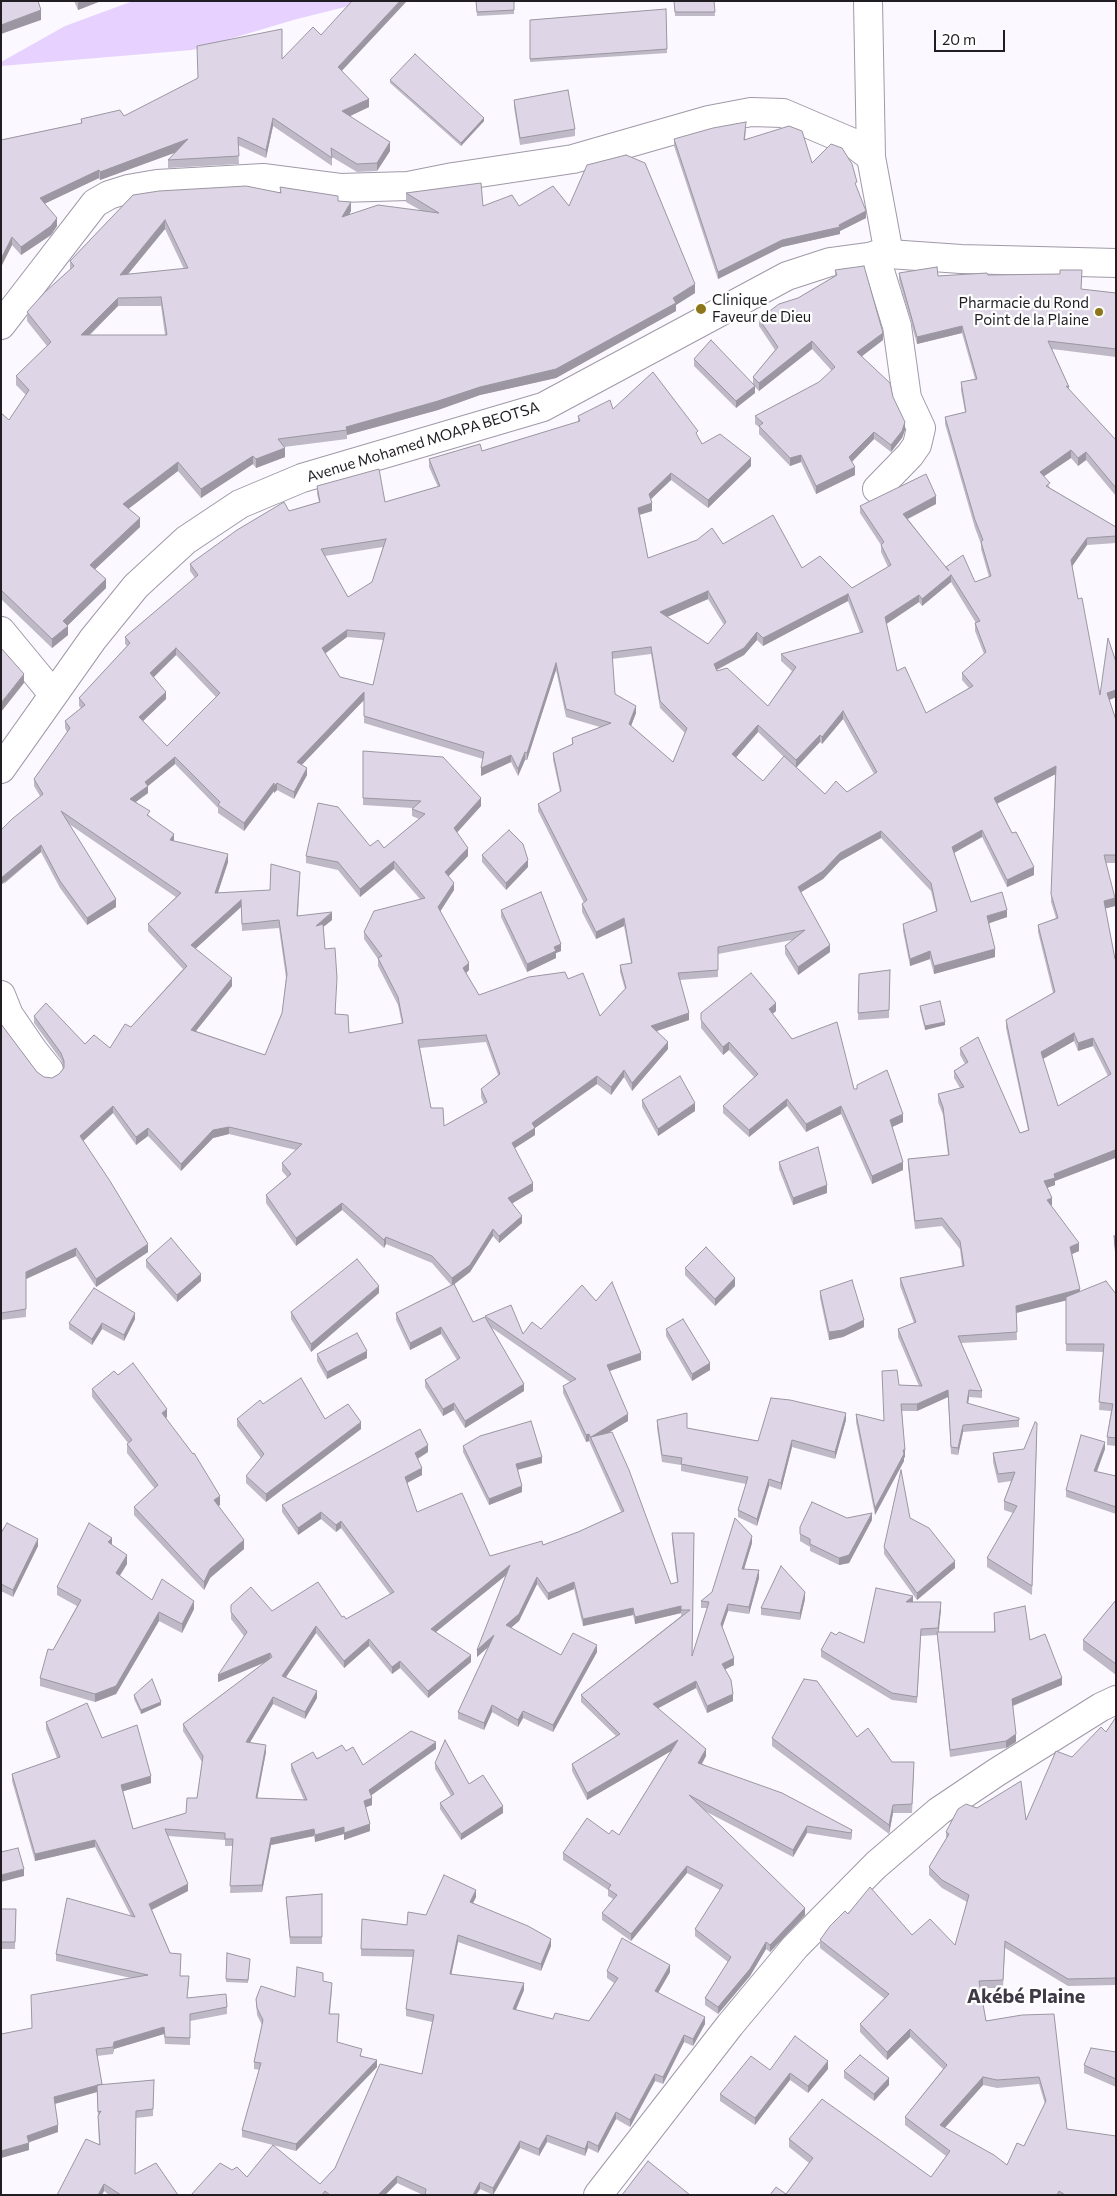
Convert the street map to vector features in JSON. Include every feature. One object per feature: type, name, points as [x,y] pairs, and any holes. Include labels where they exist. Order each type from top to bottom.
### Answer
[{"type":"street","points":[[868,1],[871,156],[882,254],[897,326],[903,382],[907,398],[921,428],[917,445],[910,456],[877,489]]},
{"type":"street","points":[[1,325],[95,203],[109,195],[128,189],[157,184],[263,178],[340,188],[408,186],[453,177],[573,159],[709,120],[751,112],[783,113],[851,142],[871,156]]},
{"type":"street","name":"Avenue Mohamed MOAPA BEOTSA","points":[[1,769],[93,639],[136,586],[186,540],[240,504],[302,478],[543,407],[787,276],[830,262],[882,254],[961,259],[1116,263]]},
{"type":"street","points":[[1,630],[53,694]]},
{"type":"street","points":[[1,995],[9,1015],[33,1050],[50,1070]]},
{"type":"street","points":[[598,2195],[730,2025],[795,1947],[876,1865],[939,1811],[972,1788],[1100,1707],[1116,1700]]},
{"type":"shaded area","points":[[133,1],[357,1],[353,5],[297,19],[192,50],[1,66],[1,62],[65,26]]},
{"type":"building","points":[[1,1],[38,1],[41,10],[1,25]]},
{"type":"building","points":[[352,1],[400,1],[338,67],[369,99],[342,111],[390,142],[377,163],[357,164],[331,148],[332,158],[273,118],[266,150],[238,137],[239,156],[168,160],[188,139],[100,172],[99,170],[40,198],[57,218],[51,226],[21,247],[12,237],[1,259],[1,140],[82,123],[81,119],[120,110],[124,116],[198,78],[197,46],[282,29],[282,59],[313,27],[321,35]]},
{"type":"building","points":[[476,1],[514,1],[514,10],[477,12]]},
{"type":"building","points":[[674,1],[714,1],[715,12],[675,12]]},
{"type":"building","points":[[666,9],[667,49],[530,59],[530,20]]},
{"type":"building","points":[[415,54],[484,118],[461,143],[390,80]]},
{"type":"building","points":[[568,90],[575,129],[520,138],[514,100]]},
{"type":"building","points":[[746,122],[744,140],[789,126],[802,131],[812,163],[831,144],[842,148],[852,164],[857,182],[855,183],[866,211],[839,225],[840,227],[782,240],[718,272],[674,139],[713,128]]},
{"type":"building","points":[[626,155],[645,163],[695,284],[673,298],[676,303],[556,369],[480,387],[346,427],[347,430],[278,439],[285,448],[256,459],[253,456],[201,489],[178,462],[123,504],[140,518],[90,565],[106,579],[63,621],[68,626],[52,639],[1,590],[1,413],[9,420],[29,390],[16,376],[51,342],[27,312],[45,292],[74,266],[70,261],[133,195],[159,191],[246,186],[281,193],[280,187],[338,196],[338,201],[351,202],[342,217],[378,205],[439,213],[406,193],[481,183],[483,206],[512,195],[519,206],[553,186],[569,206],[587,165]],"holes":[[[165,220],[188,268],[120,275]],[[161,297],[167,335],[81,335],[118,298]]]},
{"type":"building","points":[[864,266],[883,333],[857,352],[890,383],[893,397],[905,422],[902,431],[891,445],[874,432],[849,457],[855,467],[816,486],[801,455],[790,458],[759,426],[763,423],[755,416],[819,382],[835,367],[812,341],[759,383],[753,377],[778,347],[759,319],[779,304],[798,298],[837,275],[835,270]]},
{"type":"building","points":[[937,267],[938,276],[987,273],[988,275],[1060,274],[1060,270],[1082,270],[1081,289],[1116,293],[1116,349],[1048,341],[1069,387],[1066,386],[1116,440],[1116,488],[1086,452],[1078,458],[1071,450],[1040,472],[1050,483],[1046,486],[1116,527],[1116,536],[1087,538],[1071,560],[1078,599],[1082,598],[1100,695],[1108,638],[1116,662],[1116,690],[1107,693],[1116,720],[1116,855],[1104,855],[1115,898],[1104,901],[1116,958],[1116,1154],[1115,1150],[1054,1174],[1055,1178],[1044,1181],[1052,1198],[1047,1200],[1079,1243],[1070,1247],[1080,1289],[1016,1306],[1017,1332],[958,1336],[982,1391],[969,1390],[967,1403],[1019,1418],[1019,1420],[963,1425],[958,1448],[951,1447],[948,1390],[917,1404],[901,1404],[904,1454],[875,1508],[856,1414],[884,1421],[882,1371],[897,1370],[899,1385],[922,1386],[898,1329],[916,1322],[900,1278],[964,1266],[960,1241],[942,1218],[915,1221],[908,1159],[949,1155],[943,1107],[938,1094],[964,1087],[954,1071],[968,1062],[960,1048],[978,1037],[1020,1133],[1029,1130],[1006,1020],[1055,992],[1038,925],[1058,918],[1051,894],[1056,766],[994,798],[1012,833],[1016,832],[1034,867],[1007,880],[982,830],[952,847],[971,902],[1002,892],[1007,910],[987,916],[995,949],[934,966],[930,951],[910,959],[903,924],[937,911],[931,883],[881,831],[840,853],[823,871],[798,887],[830,945],[798,967],[785,946],[805,930],[718,947],[718,970],[678,973],[689,1013],[651,1026],[668,1042],[632,1083],[624,1070],[611,1087],[597,1076],[532,1123],[535,1128],[512,1143],[533,1183],[508,1198],[522,1216],[499,1236],[493,1229],[470,1265],[452,1278],[432,1256],[386,1237],[384,1240],[342,1203],[296,1238],[266,1195],[291,1174],[282,1163],[302,1144],[229,1127],[213,1130],[181,1164],[148,1128],[136,1137],[113,1106],[80,1136],[148,1244],[96,1279],[76,1248],[26,1272],[26,1309],[1,1313],[1,1024],[37,1072],[44,1077],[52,1078],[64,1068],[64,1061],[61,1053],[34,1016],[46,1003],[85,1044],[94,1035],[110,1048],[125,1024],[131,1027],[187,966],[148,924],[181,893],[61,811],[116,899],[87,918],[60,881],[41,845],[1,878],[1,830],[43,794],[34,779],[70,728],[65,721],[85,705],[79,698],[130,643],[125,637],[198,575],[190,564],[237,530],[284,502],[289,511],[320,502],[317,486],[379,469],[385,502],[440,486],[429,459],[480,444],[482,451],[580,421],[578,416],[610,400],[613,409],[653,372],[698,431],[696,433],[702,444],[720,434],[751,458],[708,500],[671,473],[649,494],[652,503],[638,508],[648,558],[697,540],[712,528],[723,544],[773,515],[802,568],[820,556],[852,588],[891,565],[881,545],[884,542],[860,506],[926,474],[936,496],[903,514],[949,571],[946,567],[963,555],[975,582],[991,576],[981,542],[983,540],[975,520],[945,417],[966,412],[961,382],[977,379],[962,326],[917,337],[899,273]],"holes":[[[386,539],[372,582],[348,597],[321,549]],[[951,575],[980,621],[975,623],[986,652],[962,673],[973,686],[926,713],[905,667],[897,671],[885,617],[919,595],[922,599]],[[708,591],[726,622],[708,644],[660,612]],[[848,594],[863,632],[781,654],[796,667],[768,706],[727,668],[717,671],[714,664],[744,648],[757,632],[763,638]],[[347,630],[385,633],[373,685],[340,677],[322,648]],[[651,647],[660,701],[687,728],[673,762],[629,724],[636,706],[615,694],[612,652]],[[176,648],[220,693],[167,746],[139,717],[166,692],[150,673]],[[556,663],[566,709],[611,723],[572,738],[573,744],[553,753],[561,791],[538,804],[587,900],[582,904],[596,932],[624,918],[632,963],[620,965],[626,988],[600,1016],[583,973],[568,979],[565,972],[529,977],[479,995],[463,968],[469,963],[438,907],[454,883],[445,872],[468,848],[454,828],[481,798],[443,757],[363,751],[363,798],[421,801],[412,809],[425,814],[384,848],[378,840],[370,846],[338,807],[318,803],[306,856],[338,862],[360,889],[394,861],[425,898],[374,911],[364,932],[382,956],[378,958],[398,997],[403,1023],[349,1033],[348,1015],[335,1014],[337,978],[335,948],[325,949],[323,924],[316,926],[332,912],[297,916],[300,872],[271,864],[270,890],[215,893],[228,854],[170,840],[174,834],[147,815],[150,811],[130,799],[148,786],[145,782],[175,757],[220,802],[218,805],[244,823],[274,783],[274,786],[277,783],[294,792],[307,768],[297,762],[364,692],[364,716],[484,752],[481,768],[511,755],[518,769],[525,752],[527,753]],[[843,711],[877,772],[847,792],[836,781],[825,794],[784,756],[763,781],[732,754],[758,725],[796,760],[820,735],[822,737]],[[241,900],[242,924],[279,920],[287,974],[282,1013],[265,1055],[191,1030],[232,978],[191,945]],[[1074,1033],[1078,1043],[1093,1038],[1111,1074],[1058,1106],[1041,1052]],[[486,1035],[500,1074],[481,1089],[487,1102],[444,1126],[443,1108],[431,1108],[418,1040]]]},
{"type":"building","points":[[711,340],[755,386],[736,401],[694,359]]},
{"type":"building","points":[[1,648],[24,674],[1,703]]},
{"type":"building","points":[[509,830],[523,844],[528,860],[506,883],[482,855]]},
{"type":"building","points":[[541,892],[561,944],[554,947],[556,951],[527,964],[501,910]]},
{"type":"building","points":[[890,970],[889,1010],[858,1013],[859,974]]},
{"type":"building","points":[[751,973],[776,1003],[769,1009],[792,1039],[837,1022],[854,1089],[857,1089],[857,1085],[887,1070],[903,1114],[890,1120],[903,1162],[872,1176],[841,1106],[806,1124],[787,1099],[749,1130],[723,1106],[758,1074],[729,1042],[723,1047],[701,1020],[701,1013]]},
{"type":"building","points":[[940,1001],[945,1022],[925,1026],[920,1006]]},
{"type":"building","points":[[680,1076],[695,1103],[658,1129],[642,1100]]},
{"type":"building","points":[[818,1147],[827,1185],[793,1198],[779,1162]]},
{"type":"building","points":[[1114,1236],[1116,1236],[1116,1253]]},
{"type":"building","points":[[171,1238],[201,1274],[177,1295],[146,1260]]},
{"type":"building","points":[[706,1247],[735,1278],[715,1299],[685,1268]]},
{"type":"building","points":[[357,1259],[379,1286],[311,1344],[291,1312]]},
{"type":"building","points":[[852,1280],[864,1320],[843,1330],[829,1332],[820,1291]]},
{"type":"building","points":[[1106,1281],[1116,1294],[1116,1438],[1107,1437],[1113,1404],[1099,1402],[1104,1344],[1066,1344],[1066,1297]]},
{"type":"building","points":[[612,1282],[641,1353],[607,1365],[628,1414],[591,1437],[612,1432],[629,1470],[671,1584],[678,1582],[672,1533],[694,1533],[692,1656],[709,1602],[701,1601],[712,1592],[735,1518],[752,1536],[742,1569],[759,1570],[749,1607],[728,1604],[721,1624],[734,1658],[722,1664],[731,1680],[733,1694],[707,1706],[696,1681],[653,1704],[706,1749],[698,1763],[782,1793],[852,1830],[851,1833],[807,1826],[793,1850],[689,1795],[805,1908],[770,1945],[766,1942],[750,1969],[718,2007],[705,1998],[731,1957],[695,1929],[723,1885],[687,1866],[631,1934],[602,1913],[617,1895],[608,1889],[611,1885],[563,1853],[587,1818],[609,1834],[612,1830],[619,1835],[678,1740],[587,1793],[572,1764],[620,1734],[581,1695],[690,1610],[681,1610],[681,1606],[635,1617],[633,1608],[583,1619],[574,1582],[548,1593],[537,1577],[519,1614],[506,1625],[561,1655],[573,1633],[597,1645],[553,1725],[523,1711],[518,1720],[492,1705],[484,1723],[458,1712],[494,1635],[477,1650],[510,1565],[431,1629],[471,1655],[428,1691],[400,1661],[392,1667],[369,1639],[344,1661],[316,1626],[282,1676],[317,1691],[305,1712],[273,1697],[246,1742],[266,1745],[256,1798],[307,1800],[291,1764],[313,1752],[317,1759],[342,1745],[346,1751],[353,1747],[363,1765],[411,1731],[436,1742],[369,1790],[372,1798],[364,1801],[370,1824],[344,1833],[344,1827],[315,1835],[314,1829],[271,1838],[262,1885],[230,1886],[233,1839],[225,1839],[225,1833],[165,1829],[188,1884],[149,1904],[170,1953],[181,1954],[180,1976],[189,1976],[187,1998],[226,1994],[227,2007],[190,2014],[190,2038],[165,2037],[164,2027],[114,2042],[113,2047],[96,2049],[102,2084],[54,2097],[58,2125],[27,2136],[29,2143],[1,2151],[1,2034],[32,2028],[31,1995],[148,1975],[56,1954],[67,1898],[135,1917],[95,1840],[35,1854],[12,1774],[60,1757],[46,1722],[87,1703],[102,1738],[137,1725],[151,1776],[121,1785],[133,1829],[186,1813],[187,1798],[197,1798],[203,1756],[183,1724],[272,1657],[270,1653],[218,1675],[247,1632],[231,1612],[231,1605],[251,1587],[272,1611],[318,1582],[342,1617],[344,1616],[346,1619],[394,1592],[341,1521],[336,1525],[321,1512],[298,1528],[282,1505],[420,1429],[428,1445],[415,1453],[422,1468],[405,1477],[417,1512],[462,1493],[490,1556],[542,1541],[543,1545],[578,1532],[624,1511],[589,1434],[586,1435],[563,1386],[576,1379],[485,1316],[511,1305],[523,1334],[532,1322],[541,1329],[582,1285],[596,1301]]},
{"type":"building","points":[[454,1284],[473,1322],[485,1317],[524,1384],[465,1421],[454,1403],[443,1409],[425,1380],[460,1358],[441,1327],[410,1343],[396,1313]]},
{"type":"building","points":[[94,1288],[135,1313],[124,1335],[102,1323],[92,1339],[69,1323]]},
{"type":"building","points":[[683,1319],[710,1363],[692,1374],[666,1329]]},
{"type":"building","points":[[357,1333],[367,1351],[327,1372],[317,1354]]},
{"type":"building","points":[[133,1363],[167,1409],[162,1413],[194,1453],[220,1496],[214,1500],[244,1540],[210,1569],[204,1582],[134,1507],[158,1485],[127,1444],[132,1440],[92,1389],[114,1371],[118,1375]]},
{"type":"building","points":[[301,1378],[325,1419],[348,1404],[361,1422],[266,1494],[246,1476],[264,1454],[237,1419],[260,1400],[263,1404]]},
{"type":"building","points":[[771,1398],[790,1400],[846,1413],[835,1452],[792,1440],[781,1483],[769,1479],[757,1519],[738,1510],[748,1477],[681,1464],[682,1458],[662,1455],[657,1420],[687,1413],[687,1428],[758,1441]]},
{"type":"building","points":[[531,1421],[542,1457],[516,1464],[522,1486],[489,1499],[463,1446],[480,1436]]},
{"type":"building","points":[[1035,1422],[1037,1423],[1032,1586],[987,1558],[1017,1506],[1004,1501],[1015,1472],[998,1474],[993,1453],[1024,1449]]},
{"type":"building","points":[[1081,1435],[1105,1442],[1094,1471],[1116,1476],[1116,1507],[1066,1490]]},
{"type":"building","points":[[901,1470],[910,1518],[929,1528],[955,1561],[917,1593],[884,1547]]},
{"type":"building","points":[[812,1502],[847,1518],[872,1513],[849,1555],[839,1558],[810,1544],[810,1539],[800,1534],[800,1527]]},
{"type":"building","points":[[7,1523],[38,1539],[13,1590],[1,1584],[1,1533]]},
{"type":"building","points":[[89,1523],[112,1538],[108,1542],[127,1555],[116,1573],[152,1600],[162,1579],[194,1601],[182,1624],[159,1612],[116,1686],[95,1694],[40,1678],[48,1649],[53,1650],[81,1600],[57,1587]]},
{"type":"building","points":[[781,1566],[805,1592],[800,1613],[761,1608]]},
{"type":"building","points":[[876,1588],[913,1596],[906,1602],[941,1602],[938,1628],[921,1629],[917,1697],[892,1693],[821,1650],[831,1632],[836,1635],[839,1632],[864,1643]]},
{"type":"building","points":[[1116,1600],[1116,1664],[1083,1640]]},
{"type":"building","points":[[1025,1606],[1030,1640],[1045,1634],[1062,1678],[1012,1699],[1016,1734],[1006,1741],[950,1750],[937,1632],[995,1632],[994,1613]]},
{"type":"building","points":[[152,1679],[161,1702],[141,1710],[134,1695]]},
{"type":"building","points":[[804,1679],[817,1681],[857,1737],[868,1728],[892,1762],[914,1762],[912,1804],[893,1805],[889,1825],[772,1738]]},
{"type":"building","points":[[1116,1717],[1116,1978],[1068,1979],[1005,1941],[1003,1980],[979,1981],[986,2021],[1022,2015],[1054,2014],[1067,2129],[1116,2136],[1116,2195],[1065,2195],[1059,2191],[1057,2195],[770,2195],[776,2187],[786,2194],[813,2158],[789,2139],[822,2099],[931,2177],[950,2151],[905,2117],[947,2065],[910,2029],[887,2052],[860,2024],[889,1994],[820,1940],[830,1926],[845,1911],[848,1914],[870,1887],[912,1935],[930,1919],[955,1945],[969,1895],[942,1880],[929,1867],[949,1834],[946,1832],[958,1809],[966,1804],[977,1808],[1021,1781],[1026,1820],[1056,1751],[1072,1757],[1101,1727],[1106,1732]],"holes":[[[983,2077],[997,2080],[1039,2077],[1046,2101],[1024,2146],[1017,2143],[1007,2165],[994,2155],[940,2125]]]},
{"type":"building","points":[[445,1740],[469,1784],[483,1775],[503,1806],[461,1834],[440,1803],[454,1794],[435,1763]]},
{"type":"building","points":[[18,1848],[24,1869],[1,1875],[1,1852]]},
{"type":"building","points":[[444,1875],[476,1890],[470,1902],[528,1926],[551,1939],[541,1964],[458,1935],[450,1974],[524,1983],[513,2009],[553,2019],[555,2013],[589,2021],[618,1978],[607,1971],[622,1938],[670,1965],[655,1991],[705,2017],[693,2039],[684,2035],[663,2077],[655,2074],[630,2120],[616,2112],[598,2146],[588,2141],[585,2149],[547,2135],[539,2149],[520,2141],[493,2188],[480,2182],[473,2195],[425,2195],[426,2189],[397,2176],[378,2195],[330,2195],[325,2191],[322,2195],[191,2195],[220,2163],[232,2170],[237,2167],[247,2177],[273,2145],[320,2184],[335,2168],[380,2064],[422,2074],[434,2015],[406,2009],[414,1950],[361,1949],[362,1919],[407,1925],[408,1912],[426,1915]]},
{"type":"building","points":[[322,1894],[322,1937],[290,1937],[286,1897]]},
{"type":"building","points":[[1,1909],[16,1909],[15,1942],[1,1942]]},
{"type":"building","points":[[227,1953],[250,1959],[248,1980],[226,1979]]},
{"type":"building","points":[[297,1967],[323,1973],[323,1981],[332,1983],[329,2014],[339,2014],[337,2042],[362,2049],[360,2056],[377,2060],[296,2144],[242,2130],[261,2063],[254,2062],[263,2020],[257,2008],[256,1999],[261,1986],[295,1997]]},
{"type":"building","points":[[795,2036],[828,2061],[808,2086],[790,2073],[755,2118],[720,2094],[751,2056],[770,2070]]},
{"type":"building","points":[[1091,2048],[1116,2052],[1116,2079],[1084,2065]]},
{"type":"building","points":[[860,2055],[889,2078],[874,2094],[844,2071]]},
{"type":"building","points":[[154,2080],[153,2109],[136,2111],[135,2174],[156,2163],[178,2195],[121,2195],[104,2184],[98,2195],[57,2195],[86,2139],[100,2145],[98,2116],[101,2111],[98,2112],[97,2085]]},
{"type":"building","points":[[648,2161],[690,2195],[622,2195]]},
{"type":"place","name":"Clinique Faveur de Dieu","points":[[701,309]]},
{"type":"place","name":"Pharmacie du Rond Point de la Plaine","points":[[1099,312]]},
{"type":"district","name":"Akébé Plaine","points":[[1026,1996]]}]
